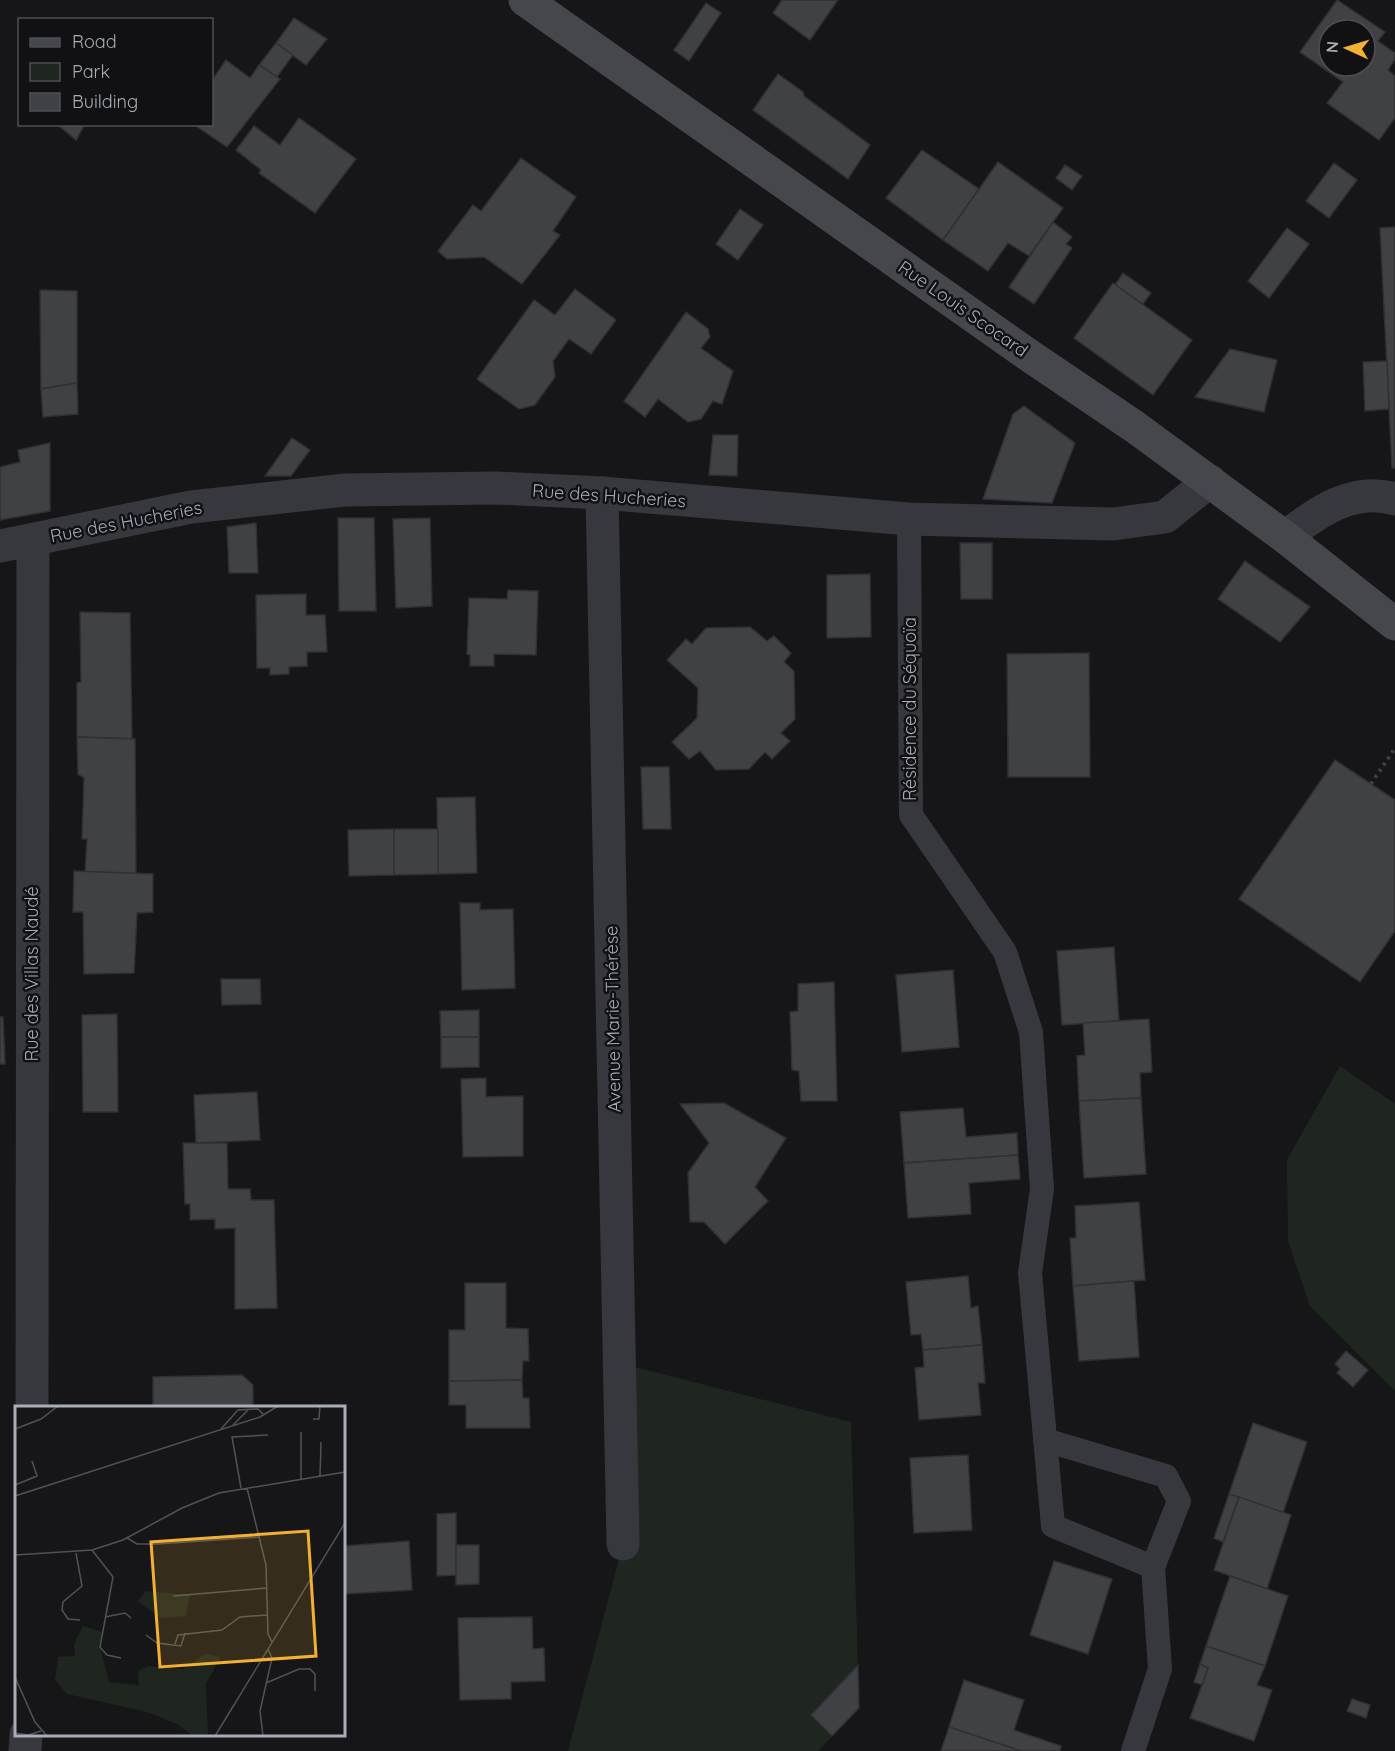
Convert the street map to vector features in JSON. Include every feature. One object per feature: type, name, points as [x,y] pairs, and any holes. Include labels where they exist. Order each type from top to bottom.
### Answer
[{"type":"main road","name":"Rue Louis Scocard","points":[[525,0],[1210,481],[1395,624]]},
{"type":"street","name":"Rue des Hucheries","points":[[0,546],[191,507],[345,490],[496,488],[602,493],[909,519],[1113,524],[1165,517],[1210,481]]},
{"type":"street","name":"Avenue Marie-Thérèse","points":[[602,493],[623,1544]]},
{"type":"street","points":[[1285,537],[1318,512],[1339,502],[1383,495],[1395,499]]},
{"type":"street","name":"Rue des Villas Naudé","points":[[32,1406],[33,540]]},
{"type":"street","points":[[25,1751],[26,1736]]},
{"type":"lane","name":"Résidence du Séquoïa","points":[[909,519],[911,815],[1005,952],[1031,1032],[1042,1189],[1030,1273],[1053,1526],[1153,1567]]},
{"type":"lane","points":[[1045,1440],[1166,1476],[1179,1501],[1153,1567],[1160,1669],[1133,1751]]},
{"type":"path","points":[[1371,784],[1395,748]]},
{"type":"green space","points":[[1340,1066],[1395,1104],[1395,1391],[1310,1306],[1288,1241],[1287,1160]]},
{"type":"green space","points":[[619,1363],[851,1422],[859,1708],[818,1751],[568,1751],[623,1544]]},
{"type":"building","points":[[782,0],[838,0],[810,40],[773,13]]},
{"type":"building","points":[[1337,0],[1364,18],[1324,18]]},
{"type":"building","points":[[706,3],[721,13],[689,61],[674,50]]},
{"type":"building","points":[[294,18],[327,39],[306,65],[276,43]]},
{"type":"building","points":[[1377,27],[1385,32],[1378,41],[1395,53],[1395,59],[1388,70],[1395,76],[1395,118],[1379,140],[1327,103],[1343,82],[1337,78],[1377,78]]},
{"type":"building","points":[[1317,28],[1317,64],[1300,52]]},
{"type":"building","points":[[276,43],[293,55],[277,77],[259,65]]},
{"type":"building","points":[[226,60],[250,78],[259,65],[280,79],[227,147],[196,126],[213,126],[213,79]]},
{"type":"building","points":[[778,74],[870,145],[848,179],[753,110]]},
{"type":"building","points":[[299,118],[356,159],[315,213],[259,173],[261,170],[236,150],[254,126],[280,145]]},
{"type":"building","points":[[59,126],[84,126],[76,140]]},
{"type":"building","points":[[922,150],[979,189],[943,240],[886,198]]},
{"type":"building","points":[[521,158],[576,197],[553,231],[560,235],[522,284],[484,257],[447,259],[438,251],[473,205],[481,211]]},
{"type":"building","points":[[998,162],[1063,208],[1029,256],[1008,243],[988,271],[943,240]]},
{"type":"building","points":[[1334,163],[1357,180],[1329,218],[1306,201]]},
{"type":"building","points":[[1065,165],[1082,176],[1072,190],[1056,178]]},
{"type":"building","points":[[740,209],[763,225],[738,260],[716,244]]},
{"type":"building","points":[[1053,222],[1072,237],[1066,244],[1072,248],[1034,304],[1009,287]]},
{"type":"building","points":[[1395,227],[1395,468],[1392,468],[1380,228]]},
{"type":"building","points":[[1287,228],[1309,244],[1269,298],[1248,281]]},
{"type":"building","points":[[1123,273],[1151,293],[1143,304],[1115,285]]},
{"type":"building","points":[[1113,283],[1192,340],[1153,395],[1074,338]]},
{"type":"building","points":[[575,289],[616,320],[591,354],[569,339],[553,361],[555,377],[535,405],[519,409],[477,379],[534,300],[555,315]]},
{"type":"building","points":[[40,290],[77,291],[77,383],[41,389]]},
{"type":"building","points":[[686,312],[708,329],[710,337],[701,348],[733,371],[722,404],[713,401],[701,419],[688,422],[658,399],[645,417],[624,401]]},
{"type":"building","points":[[1230,349],[1277,360],[1264,412],[1195,397]]},
{"type":"building","points":[[1387,361],[1389,409],[1365,411],[1363,362]]},
{"type":"building","points":[[77,383],[78,414],[43,417],[41,389]]},
{"type":"building","points":[[1024,406],[1075,443],[1052,503],[983,499],[1013,414]]},
{"type":"building","points":[[713,435],[738,435],[737,476],[709,475]]},
{"type":"building","points":[[292,438],[310,450],[291,476],[265,476]]},
{"type":"building","points":[[50,443],[50,511],[0,520],[0,467],[20,462],[18,450]]},
{"type":"building","points":[[338,518],[374,518],[376,611],[339,611]]},
{"type":"building","points":[[430,518],[432,606],[396,608],[393,519]]},
{"type":"building","points":[[256,523],[258,573],[229,573],[227,527]]},
{"type":"building","points":[[960,543],[992,543],[992,599],[961,599]]},
{"type":"building","points":[[1245,561],[1310,607],[1280,642],[1218,599]]},
{"type":"building","points":[[870,574],[871,637],[827,638],[827,575]]},
{"type":"building","points":[[508,590],[538,591],[536,655],[494,654],[494,666],[470,666],[470,655],[467,654],[469,598],[507,599]]},
{"type":"building","points":[[306,594],[306,615],[325,615],[327,652],[307,652],[307,666],[289,667],[289,674],[270,675],[270,668],[257,668],[256,595]]},
{"type":"building","points":[[80,612],[130,613],[132,739],[77,737],[77,683],[81,682]]},
{"type":"building","points":[[750,627],[767,641],[774,636],[791,653],[784,662],[794,671],[795,719],[781,733],[790,741],[772,759],[765,752],[749,769],[716,770],[700,751],[689,759],[672,742],[697,718],[698,688],[667,660],[686,639],[692,644],[706,628]]},
{"type":"building","points":[[1089,653],[1090,777],[1008,777],[1007,654]]},
{"type":"building","points":[[77,737],[135,739],[136,874],[85,872],[87,839],[82,839],[84,778],[78,774]]},
{"type":"building","points":[[1335,760],[1395,800],[1395,931],[1360,982],[1239,899]]},
{"type":"building","points":[[641,767],[669,767],[671,829],[643,829]]},
{"type":"building","points":[[475,797],[477,873],[438,874],[437,798]]},
{"type":"building","points":[[394,829],[438,829],[438,874],[394,875]]},
{"type":"building","points":[[394,829],[394,875],[349,876],[348,830]]},
{"type":"building","points":[[74,871],[153,874],[153,912],[137,913],[134,973],[84,974],[83,912],[73,912]]},
{"type":"building","points":[[460,903],[480,903],[480,910],[513,909],[515,988],[462,990]]},
{"type":"building","points":[[1114,947],[1119,1021],[1062,1025],[1057,951]]},
{"type":"building","points":[[953,970],[959,1047],[902,1052],[896,975]]},
{"type":"building","points":[[221,979],[260,979],[261,1004],[222,1005]]},
{"type":"building","points":[[834,982],[837,1101],[801,1101],[799,1071],[792,1070],[790,1012],[798,1011],[798,984]]},
{"type":"building","points":[[479,1010],[479,1037],[441,1037],[440,1011]]},
{"type":"building","points":[[117,1014],[118,1112],[83,1112],[82,1015]]},
{"type":"building","points":[[0,1017],[3,1017],[5,1064],[0,1064]]},
{"type":"building","points":[[1149,1019],[1152,1072],[1140,1073],[1141,1098],[1079,1101],[1077,1056],[1085,1055],[1083,1023]]},
{"type":"building","points":[[441,1037],[479,1037],[479,1067],[441,1068]]},
{"type":"building","points":[[486,1078],[486,1097],[523,1096],[523,1156],[463,1157],[461,1079]]},
{"type":"building","points":[[257,1092],[260,1140],[196,1143],[194,1095]]},
{"type":"building","points":[[1141,1098],[1146,1174],[1084,1178],[1079,1101]]},
{"type":"building","points":[[724,1103],[786,1138],[755,1187],[768,1201],[725,1244],[704,1222],[690,1222],[688,1173],[709,1143],[680,1104]]},
{"type":"building","points":[[963,1108],[966,1137],[1017,1133],[1018,1155],[904,1163],[900,1112]]},
{"type":"building","points":[[183,1143],[227,1143],[228,1189],[250,1189],[251,1200],[274,1200],[277,1308],[235,1309],[235,1228],[215,1229],[215,1219],[190,1220],[190,1204],[185,1204]]},
{"type":"building","points":[[1018,1155],[1020,1179],[969,1183],[971,1214],[908,1218],[904,1163]]},
{"type":"building","points":[[1139,1202],[1145,1280],[1073,1286],[1070,1238],[1076,1238],[1075,1206]]},
{"type":"building","points":[[968,1276],[971,1308],[978,1306],[982,1345],[923,1350],[921,1334],[911,1335],[906,1282]]},
{"type":"building","points":[[1134,1281],[1139,1357],[1079,1361],[1073,1286]]},
{"type":"building","points":[[465,1283],[506,1283],[506,1328],[528,1329],[529,1361],[523,1361],[522,1380],[449,1381],[449,1330],[465,1330]]},
{"type":"building","points":[[982,1345],[985,1383],[978,1383],[981,1415],[919,1420],[915,1368],[924,1367],[923,1350]]},
{"type":"building","points":[[1346,1351],[1368,1370],[1353,1387],[1337,1373],[1340,1369],[1335,1364]]},
{"type":"building","points":[[242,1375],[253,1385],[253,1406],[153,1406],[153,1377]]},
{"type":"building","points":[[522,1380],[523,1398],[529,1398],[530,1428],[466,1428],[466,1405],[449,1405],[449,1381]]},
{"type":"building","points":[[1253,1423],[1307,1442],[1283,1513],[1229,1494]]},
{"type":"building","points":[[968,1455],[972,1530],[914,1533],[910,1458]]},
{"type":"building","points":[[1229,1494],[1239,1497],[1223,1542],[1214,1538]]},
{"type":"building","points":[[1239,1497],[1291,1515],[1267,1589],[1214,1570]]},
{"type":"building","points":[[456,1513],[456,1575],[437,1576],[437,1514]]},
{"type":"building","points":[[409,1541],[412,1590],[345,1594],[345,1546]]},
{"type":"building","points":[[456,1545],[479,1545],[479,1584],[456,1585]]},
{"type":"building","points":[[1054,1561],[1112,1579],[1088,1654],[1030,1635]]},
{"type":"building","points":[[1230,1576],[1288,1596],[1265,1666],[1206,1646]]},
{"type":"building","points":[[532,1617],[533,1649],[544,1648],[545,1681],[511,1682],[511,1699],[460,1700],[458,1618]]},
{"type":"building","points":[[1206,1646],[1265,1666],[1257,1685],[1272,1690],[1254,1741],[1190,1718],[1208,1668],[1200,1664]]},
{"type":"building","points":[[1200,1664],[1208,1668],[1202,1685],[1194,1682]]},
{"type":"building","points":[[858,1665],[859,1708],[832,1736],[811,1715]]},
{"type":"building","points":[[964,1680],[1024,1700],[1014,1730],[1061,1746],[1060,1751],[1021,1751],[949,1727]]},
{"type":"building","points":[[1352,1699],[1370,1705],[1366,1718],[1347,1711]]},
{"type":"building","points":[[949,1727],[1021,1751],[941,1751]]}]
